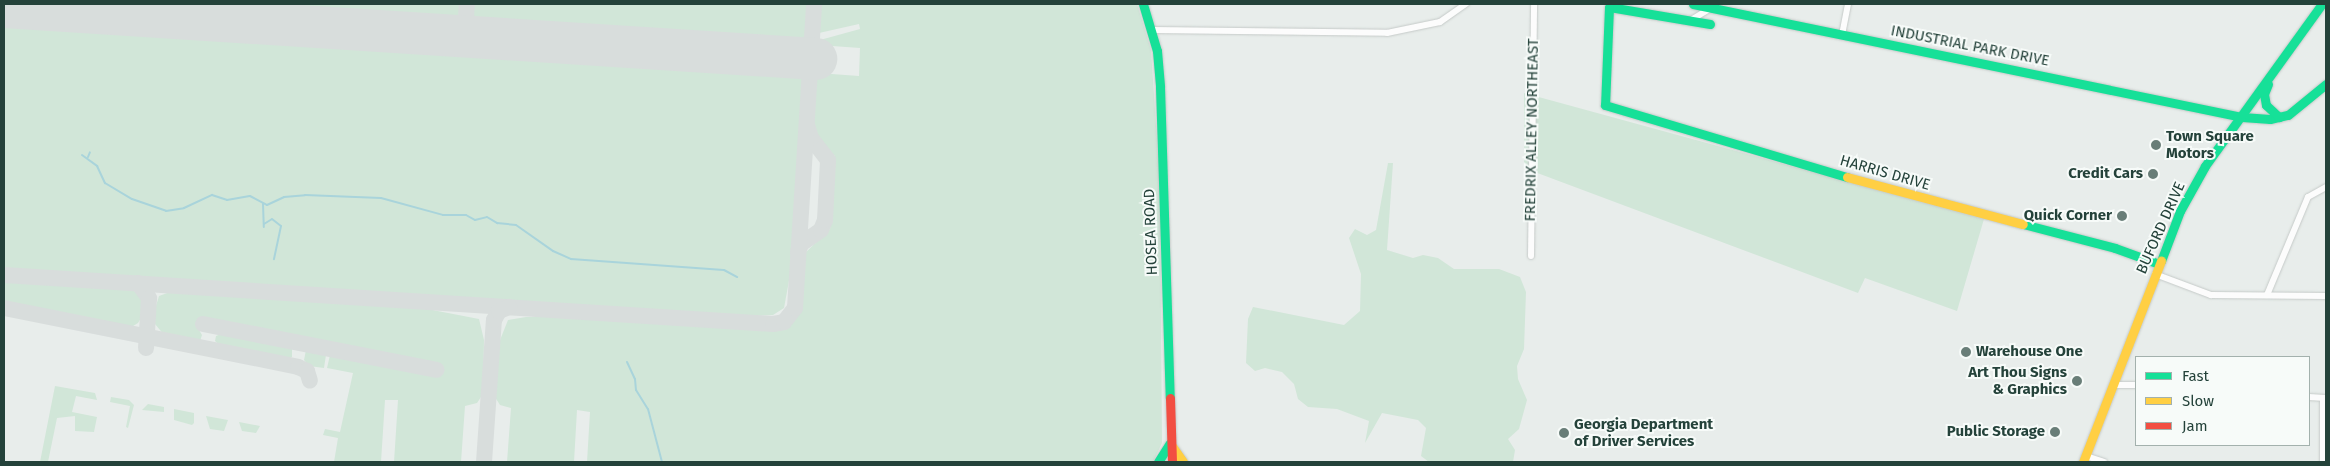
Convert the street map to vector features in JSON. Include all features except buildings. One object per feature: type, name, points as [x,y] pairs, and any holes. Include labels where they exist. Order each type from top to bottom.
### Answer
[{"type":"main road","name":"HOSEA ROAD","points":[[1143,4],[1153,30],[1160,87],[1172,462]]},
{"type":"main road","name":"INDUSTRIAL PARK DRIVE","points":[[1693,4],[2242,117],[2279,117]]},
{"type":"main road","name":"BUFORD DRIVE","points":[[2085,459],[2175,222],[2205,166],[2272,76],[2318,5]]},
{"type":"main road","name":"HARRIS DRIVE","points":[[1691,20],[1609,7],[1605,105],[1892,190],[2114,248],[2159,264]]},
{"type":"main road","points":[[1691,20],[1710,24]]},
{"type":"main road","points":[[2272,76],[2264,94],[2265,104],[2271,113],[2279,117],[2288,115],[2326,84]]},
{"type":"main road","points":[[1158,462],[1171,442],[1183,462]]},
{"type":"street","points":[[1153,30],[1387,33],[1440,22],[1466,4]]},
{"type":"street","name":"FREDRIX ALLEY NORTHEAST","points":[[1531,256],[1534,4]]},
{"type":"street","points":[[1842,35],[1848,4]]},
{"type":"street","points":[[1691,20],[1712,7]]},
{"type":"street","points":[[2267,295],[2308,197],[2326,187]]},
{"type":"street","points":[[2155,274],[2198,292],[2326,296]]},
{"type":"street","points":[[2112,385],[2135,385]]},
{"type":"street","points":[[2310,398],[2325,398],[2323,462]]},
{"type":"street","points":[[2085,459],[2104,462]]},
{"type":"green space","points":[[173,4],[461,4],[458,16],[449,21]]},
{"type":"green space","points":[[473,4],[809,4],[806,36],[797,44],[484,24],[474,16]]},
{"type":"green space","points":[[820,4],[1137,4],[1151,50],[1160,184],[1162,443],[1153,462],[587,462],[590,412],[577,410],[574,462],[507,462],[511,408],[500,405],[493,394],[498,345],[508,320],[526,317],[572,317],[774,331],[785,328],[795,320],[800,308],[804,254],[830,229],[835,156],[812,130],[815,76],[818,73],[859,76],[860,48],[818,45],[820,40],[860,29],[859,24],[819,33]]},
{"type":"green space","points":[[4,21],[791,72],[802,78],[804,91],[793,259],[784,308],[773,315],[730,317],[4,270]]},
{"type":"green space","points":[[1524,93],[1984,219],[1957,311],[1865,278],[1858,293],[1524,168]]},
{"type":"green space","points":[[1388,163],[1393,163],[1387,250],[1413,258],[1423,255],[1438,258],[1454,269],[1499,269],[1520,277],[1526,292],[1524,349],[1517,366],[1518,379],[1527,400],[1519,429],[1508,439],[1515,450],[1513,462],[1429,462],[1421,456],[1426,428],[1418,420],[1382,413],[1365,443],[1369,421],[1337,409],[1308,407],[1298,399],[1294,384],[1282,372],[1265,368],[1255,371],[1246,363],[1248,319],[1253,307],[1344,325],[1360,311],[1361,274],[1349,238],[1355,229],[1367,235],[1376,230]]},
{"type":"green space","points":[[4,280],[133,290],[142,298],[143,315],[138,323],[128,329],[4,304]]},
{"type":"green space","points":[[170,292],[417,307],[479,319],[484,340],[483,394],[477,403],[465,406],[461,462],[394,462],[398,400],[385,400],[381,462],[334,462],[338,438],[323,435],[325,429],[340,432],[353,373],[327,368],[330,355],[434,375],[441,365],[317,341],[314,351],[326,355],[324,368],[309,366],[304,360],[308,340],[204,319],[199,330],[202,335],[200,341],[165,336],[155,324],[155,309],[159,296]]},
{"type":"green space","points":[[221,334],[292,348],[292,357],[284,360],[224,349],[215,341],[216,336]]},
{"type":"green space","points":[[55,386],[95,393],[97,400],[76,396],[72,412],[97,417],[94,432],[75,431],[75,416],[57,418],[48,462],[40,462]]},
{"type":"green space","points":[[111,397],[129,400],[134,405],[128,428],[126,427],[130,406],[110,402]]},
{"type":"green space","points":[[148,404],[164,407],[164,412],[142,410]]},
{"type":"green space","points":[[174,409],[194,413],[194,423],[192,425],[174,420]]},
{"type":"green space","points":[[206,416],[228,420],[224,431],[210,429]]},
{"type":"green space","points":[[239,422],[260,426],[256,433],[242,431]]},
{"type":"waterway","points":[[88,157],[90,152]]},
{"type":"waterway","points":[[82,155],[97,166],[105,183],[132,199],[166,211],[184,208],[212,195],[227,200],[250,196],[267,205],[284,197],[305,195],[381,198],[443,215],[466,215],[475,220],[487,217],[497,223],[516,225],[553,251],[571,259],[724,270],[737,277]]},
{"type":"waterway","points":[[263,204],[264,227]]},
{"type":"waterway","points":[[264,224],[272,219],[281,226],[274,259]]},
{"type":"waterway","points":[[627,362],[635,379],[636,390],[648,409],[662,462]]},
{"type":"taxiway","points":[[141,16],[152,12],[161,4]]},
{"type":"taxiway","points":[[165,4],[173,14],[184,19]]},
{"type":"taxiway","points":[[442,35],[461,28],[466,17],[467,4]]},
{"type":"taxiway","points":[[4,275],[773,324],[784,322],[795,308],[814,4]]},
{"type":"taxiway","points":[[466,17],[474,32],[487,38]]},
{"type":"taxiway","points":[[798,252],[801,244],[821,230],[825,220],[828,160],[811,138],[807,125]]},
{"type":"taxiway","points":[[138,283],[149,298],[146,348]]},
{"type":"taxiway","points":[[484,462],[494,320],[499,311],[509,307]]},
{"type":"taxiway","points":[[4,308],[298,367],[307,371],[310,381]]},
{"type":"taxiway","points":[[203,324],[437,370]]},
{"type":"runway","points":[[4,7],[816,59]]},
{"type":"traffic: fast","points":[[1143,4],[1157,51],[1160,87],[1170,398]]},
{"type":"traffic: fast","points":[[1693,4],[2242,117],[2270,119],[2288,115],[2326,84]]},
{"type":"traffic: fast","points":[[2161,261],[2180,211],[2205,166],[2322,4]]},
{"type":"traffic: fast","points":[[1710,24],[1609,7],[1605,105],[1847,177]]},
{"type":"traffic: fast","points":[[2268,84],[2264,94],[2266,105],[2279,117]]},
{"type":"traffic: fast","points":[[2023,224],[2115,248],[2159,264]]},
{"type":"traffic: fast","points":[[1158,462],[1170,443]]},
{"type":"traffic: slow","points":[[1847,177],[2023,224]]},
{"type":"traffic: slow","points":[[2083,462],[2161,261]]},
{"type":"traffic: slow","points":[[1172,446],[1183,462]]},
{"type":"traffic: jam","points":[[1170,398],[1172,462]]},
{"type":"place","name":"Town Square Motors","points":[[2156,145]]},
{"type":"place","name":"Credit Cars","points":[[2153,174]]},
{"type":"place","name":"Quick Corner","points":[[2122,216]]},
{"type":"place","name":"Warehouse One","points":[[1966,352]]},
{"type":"place","name":"Art Thou Signs & Graphics","points":[[2077,381]]},
{"type":"place","name":"Public Storage","points":[[2055,432]]},
{"type":"place","name":"Georgia Department of Driver Services","points":[[1564,433]]}]
